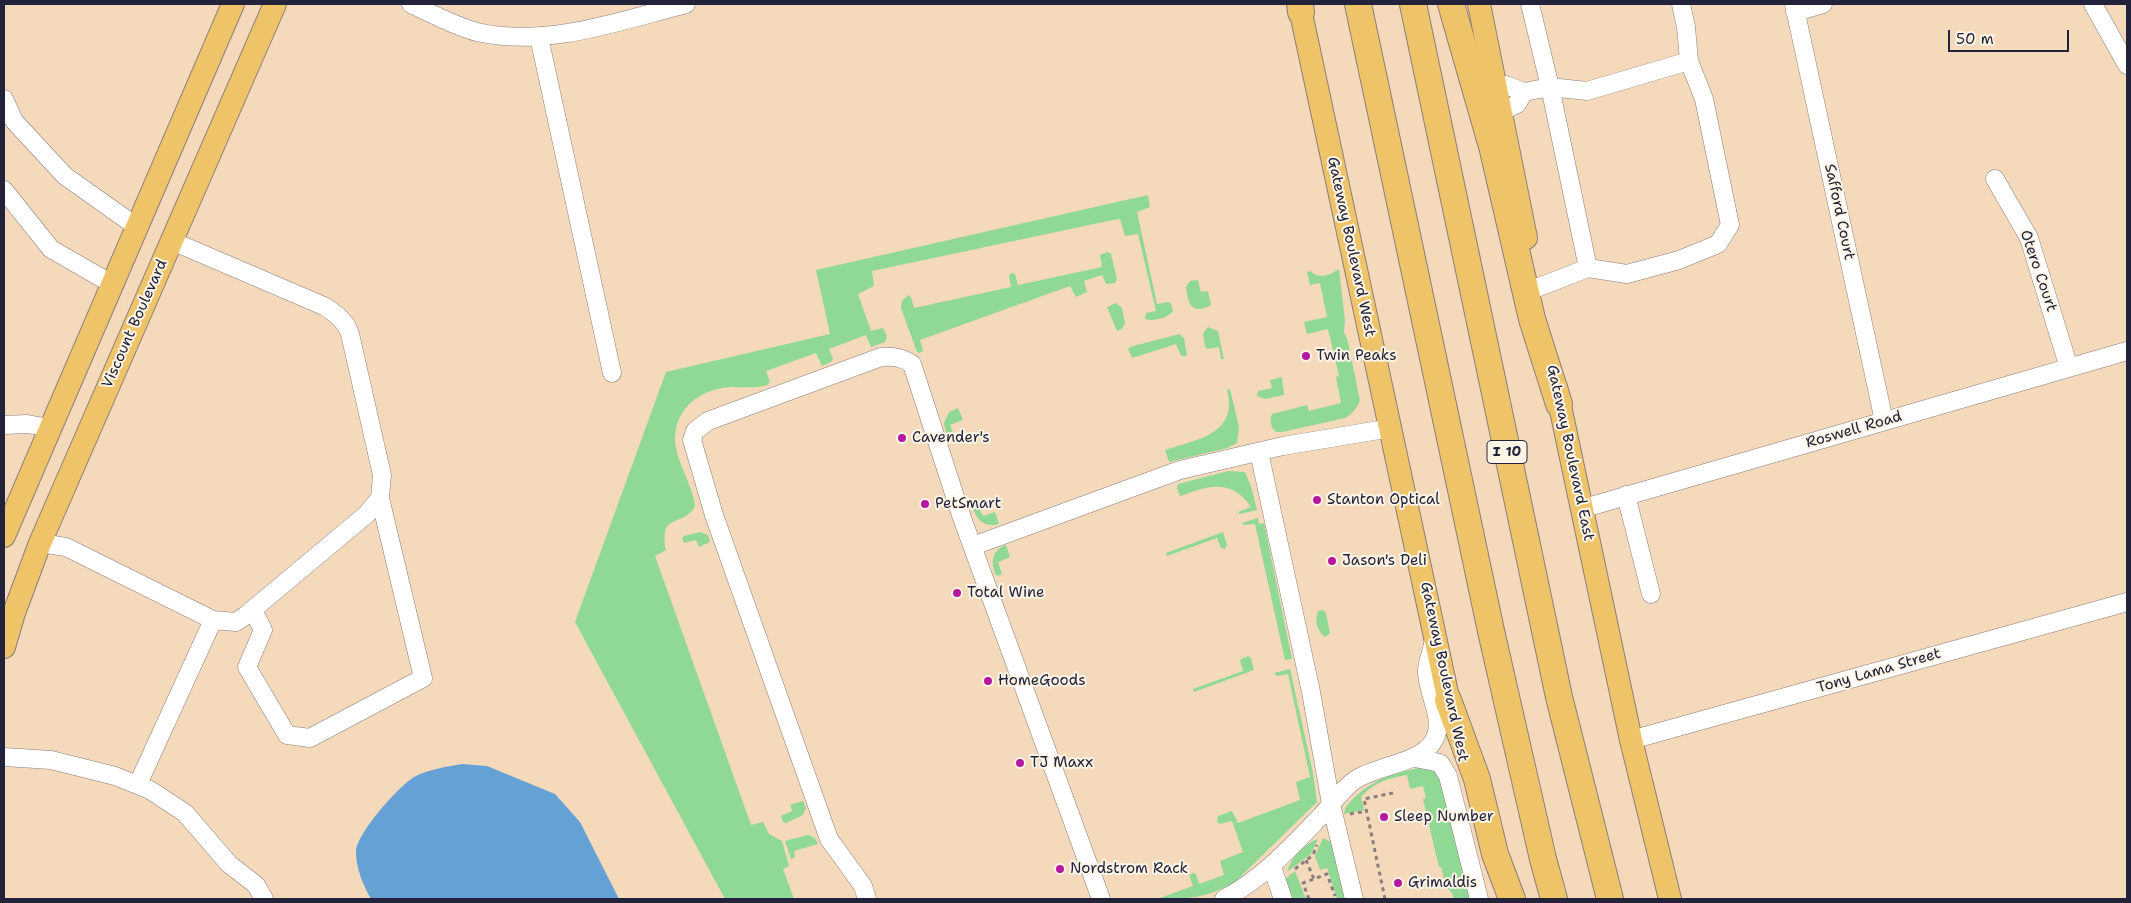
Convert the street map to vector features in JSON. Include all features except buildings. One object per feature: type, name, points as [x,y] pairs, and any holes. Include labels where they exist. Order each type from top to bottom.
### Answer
[{"type":"highway","points":[[1358,4],[1491,631],[1543,859],[1554,899]]},
{"type":"highway","name":"I 10","points":[[1413,4],[1559,697],[1610,899]]},
{"type":"highway","points":[[1451,4],[1531,290],[1532,319],[1559,404]]},
{"type":"highway","points":[[1448,700],[1477,779],[1495,854],[1512,899]]},
{"type":"main road","points":[[40,543],[5,533],[233,4]]},
{"type":"main road","name":"Viscount Boulevard","points":[[4,647],[14,613],[40,543],[275,4]]},
{"type":"main road","points":[[1479,4],[1501,112],[1531,290]]},
{"type":"main road","name":"Gateway Boulevard West","points":[[1300,6],[1436,635],[1448,700],[1498,899]]},
{"type":"main road","points":[[137,227],[172,241]]},
{"type":"main road","name":"Gateway Boulevard East","points":[[1559,404],[1631,740],[1670,899]]},
{"type":"street","points":[[411,4],[476,32],[503,36],[539,37],[603,25],[686,4]]},
{"type":"street","points":[[1530,4],[1550,87],[1588,268]]},
{"type":"street","points":[[1531,290],[1588,268],[1627,274],[1679,260],[1718,244],[1730,225],[1704,99],[1689,61],[1686,27],[1681,4]]},
{"type":"street","points":[[1794,8],[1823,4]]},
{"type":"street","points":[[2093,4],[2127,64]]},
{"type":"street","name":"Safford Court","points":[[1794,8],[1884,421]]},
{"type":"street","points":[[539,37],[612,373]]},
{"type":"street","points":[[1496,87],[1506,85],[1524,92],[1550,87],[1587,90],[1689,61]]},
{"type":"street","points":[[1501,112],[1517,104],[1524,92]]},
{"type":"street","points":[[4,99],[14,121],[65,176],[137,227]]},
{"type":"street","name":"Otero Court","points":[[1995,179],[2029,238],[2069,368]]},
{"type":"street","points":[[4,190],[51,250],[112,284]]},
{"type":"street","points":[[172,241],[326,307],[346,324],[350,334],[382,475],[380,498],[423,678],[310,738],[287,735],[247,667],[263,630],[253,610]]},
{"type":"street","name":"Roswell Road","points":[[1581,509],[2127,351]]},
{"type":"street","points":[[867,899],[862,886],[829,839],[714,515],[693,449],[692,440],[694,431],[708,421],[881,357],[892,356],[912,364],[973,546],[1101,899]]},
{"type":"street","points":[[4,425],[27,424],[50,428]]},
{"type":"street","points":[[973,546],[1180,470],[1283,446],[1390,428]]},
{"type":"street","points":[[1259,452],[1338,810],[1354,899]]},
{"type":"street","points":[[1626,495],[1650,594]]},
{"type":"street","points":[[40,543],[66,547],[213,620],[236,622],[253,610],[367,514],[380,498]]},
{"type":"street","name":"Tony Lama Street","points":[[1631,740],[2127,602]]},
{"type":"street","points":[[138,784],[213,620]]},
{"type":"street","points":[[1224,899],[1272,867],[1338,810],[1347,786],[1363,775],[1415,758],[1431,746],[1435,740],[1438,727],[1427,671],[1436,635]]},
{"type":"street","points":[[4,757],[51,760],[138,784],[150,790],[185,813],[229,864],[256,885],[264,899]]},
{"type":"street","points":[[1415,758],[1440,763],[1448,776],[1479,899]]},
{"type":"street","points":[[1272,867],[1283,899]]},
{"type":"path","points":[[1385,899],[1364,799],[1393,793]]},
{"type":"path","points":[[1338,810],[1367,812]]},
{"type":"path","points":[[1306,860],[1314,879]]},
{"type":"path","points":[[1309,899],[1303,883],[1327,874],[1336,899]]},
{"type":"green space","points":[[1148,195],[1150,207],[1137,212],[1157,304],[1171,303],[1173,311],[1160,319],[1145,319],[1146,313],[1156,311],[1138,234],[1125,236],[1120,219],[1113,220],[872,271],[874,286],[858,294],[871,331],[883,328],[887,336],[885,342],[871,347],[866,335],[829,349],[833,359],[822,366],[816,353],[766,371],[770,382],[767,385],[728,387],[710,391],[690,403],[683,412],[675,432],[675,444],[695,507],[684,517],[668,525],[665,538],[666,550],[655,556],[751,825],[763,822],[769,834],[782,841],[789,866],[783,869],[794,899],[725,899],[575,622],[666,372],[830,334],[816,270]]},
{"type":"green space","points":[[1108,252],[1111,254],[1117,279],[1115,283],[1106,284],[1102,275],[1084,281],[1087,292],[1076,297],[1070,286],[920,340],[923,351],[917,352],[901,308],[902,301],[908,295],[911,297],[914,308],[1011,287],[1009,276],[1011,273],[1015,274],[1018,285],[1102,267],[1100,255]]},
{"type":"green space","points":[[1339,269],[1345,321],[1344,333],[1347,338],[1360,400],[1350,415],[1345,418],[1276,432],[1271,424],[1272,414],[1307,405],[1309,411],[1341,403],[1336,377],[1339,376],[1328,329],[1307,334],[1304,322],[1327,317],[1320,283],[1310,285],[1307,272],[1310,271],[1313,274],[1325,276]]},
{"type":"green space","points":[[1198,280],[1201,292],[1208,291],[1211,305],[1199,309],[1190,303],[1186,287],[1190,281]]},
{"type":"green space","points":[[1116,303],[1122,308],[1125,323],[1122,329],[1117,331],[1107,307]]},
{"type":"green space","points":[[1208,327],[1218,331],[1224,359],[1221,359],[1219,347],[1208,349],[1205,347],[1203,333]]},
{"type":"green space","points":[[1179,334],[1184,338],[1187,356],[1181,356],[1176,344],[1132,358],[1128,349],[1130,347]]},
{"type":"green space","points":[[1282,377],[1284,395],[1265,399],[1257,396],[1258,391],[1272,388],[1270,380]]},
{"type":"green space","points":[[1230,389],[1239,427],[1237,443],[1227,448],[1169,462],[1165,450],[1201,438],[1221,426],[1227,417],[1229,405],[1227,390]]},
{"type":"green space","points":[[958,408],[963,420],[950,425],[954,436],[950,439],[947,437],[944,423],[949,412]]},
{"type":"green space","points":[[1228,471],[1245,472],[1251,486],[1257,510],[1240,514],[1238,512],[1251,507],[1243,498],[1227,488],[1209,487],[1180,496],[1177,488],[1178,484]]},
{"type":"green space","points":[[976,503],[983,516],[995,512],[999,524],[989,525],[982,522],[976,516],[972,507]]},
{"type":"green space","points":[[1258,518],[1259,524],[1264,523],[1292,659],[1285,660],[1255,524],[1244,525],[1242,523]]},
{"type":"green space","points":[[700,532],[708,535],[710,542],[699,547],[696,540],[684,543],[682,538],[684,536]]},
{"type":"green space","points":[[1223,532],[1227,545],[1225,549],[1221,548],[1217,538],[1167,556],[1166,553]]},
{"type":"green space","points":[[1006,545],[1010,557],[998,562],[1002,574],[997,576],[993,567],[993,558],[997,550]]},
{"type":"green space","points":[[1323,610],[1326,613],[1330,633],[1325,637],[1316,622],[1318,611]]},
{"type":"green space","points":[[1248,656],[1251,658],[1254,670],[1194,692],[1193,689],[1243,671],[1240,660]]},
{"type":"green space","points":[[1290,669],[1313,773],[1317,802],[1234,883],[1215,892],[1197,897],[1157,899],[1193,886],[1189,875],[1193,873],[1196,874],[1199,884],[1224,875],[1220,861],[1243,852],[1232,821],[1220,824],[1217,822],[1218,816],[1232,811],[1238,823],[1300,800],[1296,782],[1310,777],[1288,674],[1277,676],[1274,673]]},
{"type":"green space","points":[[1427,766],[1439,773],[1473,899],[1454,899],[1452,893],[1446,887],[1441,867],[1439,867],[1423,799],[1426,798],[1423,786],[1410,789],[1407,775],[1376,785],[1361,797],[1364,810],[1344,814],[1349,803],[1379,780],[1397,773]]},
{"type":"green space","points":[[803,801],[806,808],[803,815],[786,823],[783,822],[781,816],[792,811],[790,805]]},
{"type":"green space","points":[[808,835],[815,838],[818,844],[794,851],[795,857],[791,859],[785,841]]},
{"type":"green space","points":[[1323,838],[1333,843],[1348,899],[1337,899],[1327,868],[1320,870],[1315,856]]},
{"type":"green space","points":[[1318,839],[1311,854],[1287,872],[1299,852],[1308,844]]},
{"type":"green space","points":[[1295,871],[1306,899],[1291,899],[1286,878]]},
{"type":"water","points":[[462,764],[487,766],[555,794],[580,822],[619,899],[371,899],[357,864],[356,852],[358,844],[370,823],[389,800],[414,777],[432,770]]},
{"type":"place","name":"Twin Peaks","points":[[1306,356]]},
{"type":"place","name":"Cavender's","points":[[902,438]]},
{"type":"place","name":"Stanton Optical","points":[[1317,500]]},
{"type":"place","name":"PetSmart","points":[[925,504]]},
{"type":"place","name":"Jason's Deli","points":[[1332,561]]},
{"type":"place","name":"Total Wine","points":[[957,593]]},
{"type":"place","name":"HomeGoods","points":[[988,681]]},
{"type":"place","name":"TJ Maxx","points":[[1020,763]]},
{"type":"place","name":"Sleep Number","points":[[1384,817]]},
{"type":"place","name":"Nordstrom Rack","points":[[1060,869]]},
{"type":"place","name":"Grimaldis","points":[[1398,883]]}]
